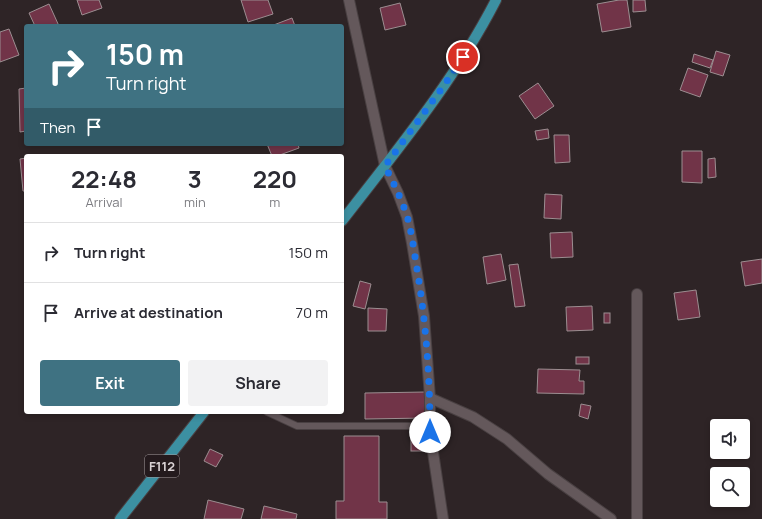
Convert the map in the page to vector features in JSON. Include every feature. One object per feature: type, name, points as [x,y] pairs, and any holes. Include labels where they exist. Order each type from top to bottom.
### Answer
[{"type":"main road","points":[[344,218],[385,166],[445,84],[480,30],[496,0]]},
{"type":"main road","name":"F112","points":[[120,519],[202,414]]},
{"type":"street","points":[[349,0],[385,166],[398,193],[407,217],[412,243],[424,316],[430,398],[430,426],[442,519]]},
{"type":"street","points":[[637,294],[637,519]]},
{"type":"street","points":[[430,398],[473,417],[507,439],[548,474],[612,519]]},
{"type":"lane","points":[[271,414],[297,426],[430,426]]},
{"type":"building","points":[[77,0],[99,0],[102,8],[82,15]]},
{"type":"building","points":[[241,0],[268,0],[273,14],[248,22]]},
{"type":"building","points":[[627,0],[631,27],[602,32],[597,4]]},
{"type":"building","points":[[633,0],[645,0],[646,11],[633,12]]},
{"type":"building","points":[[400,3],[406,25],[385,30],[380,8]]},
{"type":"building","points":[[49,4],[58,24],[34,24],[29,13]]},
{"type":"building","points":[[292,18],[294,24],[276,24]]},
{"type":"building","points":[[9,29],[19,55],[0,62],[0,32]]},
{"type":"building","points":[[716,51],[730,55],[723,76],[710,72]]},
{"type":"building","points":[[694,54],[713,60],[710,68],[692,62]]},
{"type":"building","points":[[688,68],[708,75],[700,97],[680,90]]},
{"type":"building","points":[[538,83],[554,106],[535,119],[519,96]]},
{"type":"building","points":[[24,88],[24,131],[20,132],[19,89]]},
{"type":"building","points":[[548,129],[549,138],[537,140],[535,131]]},
{"type":"building","points":[[554,135],[569,135],[570,162],[555,163]]},
{"type":"building","points":[[268,146],[298,146],[299,148],[282,154],[271,154]]},
{"type":"building","points":[[682,151],[702,151],[702,183],[682,182]]},
{"type":"building","points":[[24,158],[24,191],[23,191],[20,159]]},
{"type":"building","points":[[715,158],[716,177],[708,178],[708,159]]},
{"type":"building","points":[[545,194],[562,195],[561,219],[544,218]]},
{"type":"building","points":[[572,232],[573,257],[551,258],[550,233]]},
{"type":"building","points":[[501,254],[506,280],[487,284],[483,257]]},
{"type":"building","points":[[762,259],[762,283],[745,286],[741,262]]},
{"type":"building","points":[[518,264],[525,306],[515,307],[509,265]]},
{"type":"building","points":[[360,281],[371,284],[365,309],[353,306]]},
{"type":"building","points":[[696,290],[700,317],[678,320],[674,293]]},
{"type":"building","points":[[592,306],[593,330],[567,331],[566,307]]},
{"type":"building","points":[[368,308],[387,309],[386,331],[368,331]]},
{"type":"building","points":[[604,313],[610,313],[610,323],[604,323]]},
{"type":"building","points":[[576,357],[589,357],[589,364],[576,364]]},
{"type":"building","points":[[538,369],[580,370],[579,381],[584,381],[584,394],[537,393]]},
{"type":"building","points":[[426,392],[426,418],[365,419],[365,393]]},
{"type":"building","points":[[581,404],[591,406],[588,419],[579,416]]},
{"type":"building","points":[[411,431],[424,431],[424,451],[411,451]]},
{"type":"building","points":[[344,436],[379,436],[379,502],[387,502],[387,519],[336,519],[336,501],[344,501]]},
{"type":"building","points":[[210,449],[223,455],[216,467],[204,461]]},
{"type":"building","points":[[208,500],[244,509],[241,519],[204,519]]},
{"type":"building","points":[[264,506],[297,514],[296,519],[261,519]]},
{"type":"route","points":[[430,432],[428,357],[424,316],[412,243],[407,217],[398,193],[385,166],[463,57]]}]
